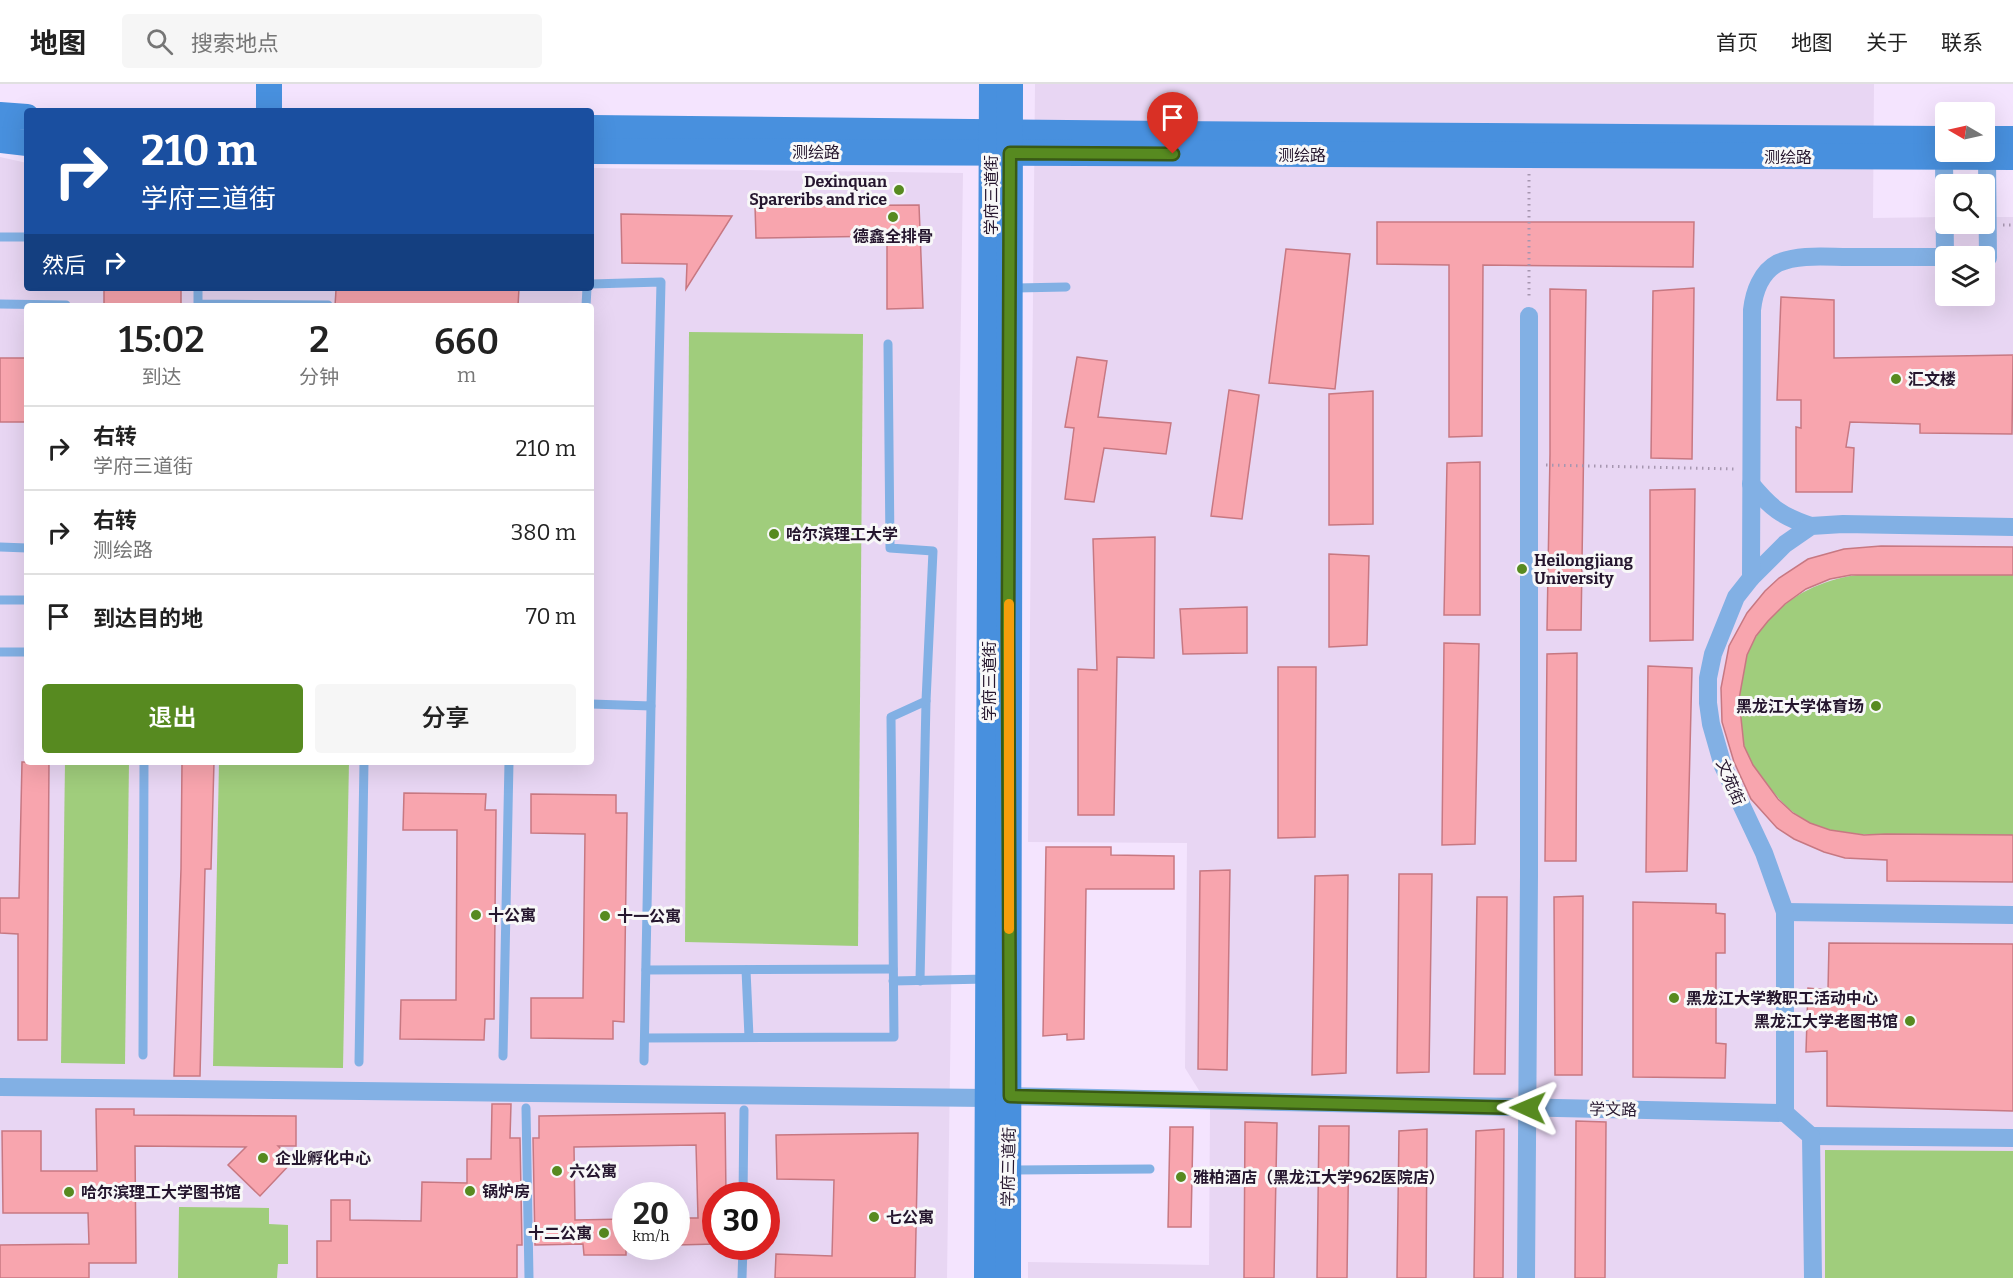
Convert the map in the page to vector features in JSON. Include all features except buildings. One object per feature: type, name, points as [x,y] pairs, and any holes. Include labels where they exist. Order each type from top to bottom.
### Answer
[{"type":"main road","points":[[268,108],[269,84]]},
{"type":"main road","name":"学府三道街","points":[[987,1278],[998,1097],[1010,288],[1001,143],[992,84]]},
{"type":"main road","name":"学府三道街","points":[[1008,1278],[1008,1170],[998,1097],[987,978],[1001,143],[1010,84]]},
{"type":"main road","points":[[0,115],[24,117]]},
{"type":"main road","name":"测绘路","points":[[594,128],[1001,143],[1529,156],[1935,148]]},
{"type":"main road","name":"测绘路","points":[[1995,145],[2013,139]]},
{"type":"main road","points":[[0,141],[24,143]]},
{"type":"main road","name":"测绘路","points":[[594,152],[1001,143],[1935,148]]},
{"type":"main road","name":"测绘路","points":[[1995,151],[2013,157]]},
{"type":"street","points":[[1945,162],[1945,246]]},
{"type":"street","points":[[1986,162],[1988,246]]},
{"type":"street","points":[[1751,578],[1752,310],[1754,296],[1761,279],[1779,263],[1802,257],[1935,257]]},
{"type":"street","points":[[1526,1278],[1529,316]]},
{"type":"street","points":[[1751,476],[1768,504],[1777,512],[1811,526],[1843,524],[2013,527]]},
{"type":"street","name":"文苑街","points":[[1785,1113],[1785,912],[1764,853],[1723,766],[1711,724],[1708,678],[1713,654],[1736,597],[1751,578],[1785,544],[1811,526]]},
{"type":"street","points":[[1785,912],[2013,915]]},
{"type":"street","name":"学文路","points":[[0,1087],[998,1097],[1785,1113]]},
{"type":"street","points":[[1785,1113],[1811,1136],[2013,1138]]},
{"type":"street","points":[[1811,1136],[1813,1278]]},
{"type":"lane","points":[[0,237],[24,237]]},
{"type":"lane","points":[[594,284],[661,282],[644,1061]]},
{"type":"lane","points":[[1010,288],[1066,287]]},
{"type":"lane","points":[[0,303],[24,304]]},
{"type":"lane","points":[[888,344],[890,548],[933,551],[926,701],[920,981]]},
{"type":"lane","points":[[0,547],[24,548]]},
{"type":"lane","points":[[0,600],[24,600]]},
{"type":"lane","points":[[0,652],[24,652]]},
{"type":"lane","points":[[645,1038],[894,1037],[891,717],[926,701]]},
{"type":"lane","points":[[594,704],[651,706]]},
{"type":"lane","points":[[143,1055],[144,765]]},
{"type":"lane","points":[[359,1062],[364,765]]},
{"type":"lane","points":[[503,1056],[509,765]]},
{"type":"lane","points":[[646,970],[893,969]]},
{"type":"lane","points":[[746,970],[749,1037]]},
{"type":"lane","points":[[893,981],[987,978]]},
{"type":"lane","points":[[526,1108],[529,1278]]},
{"type":"lane","points":[[743,1182],[744,1110]]},
{"type":"lane","points":[[1008,1170],[1150,1169]]},
{"type":"lane","points":[[742,1278],[743,1260]]},
{"type":"path","points":[[1529,156],[1529,316]]},
{"type":"path","points":[[1529,465],[1751,476]]},
{"type":"shaded area","name":"Heilongjiang University","points":[[1035,84],[1874,84],[1873,218],[1935,217],[1935,234],[1995,234],[1995,217],[2013,217],[2013,1278],[1028,1278],[1028,1262],[1209,1265],[1210,1108],[1185,1068],[1187,843],[1028,842]]},
{"type":"shaded area","name":"哈尔滨理工大学","points":[[0,157],[24,162],[24,291],[594,291],[594,168],[963,173],[947,1278],[0,1278]]},
{"type":"green space","points":[[689,332],[863,334],[858,946],[685,942]]},
{"type":"green space","name":"黑龙江大学体育场","points":[[1868,574],[2013,575],[2013,835],[1858,834],[1822,828],[1803,819],[1786,806],[1750,761],[1743,740],[1739,700],[1741,674],[1749,650],[1761,629],[1777,611],[1797,596],[1819,585]]},
{"type":"green space","points":[[65,765],[129,765],[125,1064],[61,1063]]},
{"type":"green space","points":[[219,765],[349,765],[343,1068],[213,1066]]},
{"type":"green space","points":[[1825,1150],[2013,1151],[2013,1278],[1825,1278]]},
{"type":"green space","points":[[179,1207],[269,1208],[269,1224],[288,1225],[288,1264],[278,1264],[277,1278],[178,1278]]},
{"type":"slow traffic","points":[[1009,604],[1009,929]]},
{"type":"place","name":"Dexinquan Spareribs and rice","points":[[899,190]]},
{"type":"place","name":"德鑫全排骨","points":[[893,217]]},
{"type":"place","name":"汇文楼","points":[[1896,379]]},
{"type":"place","name":"哈尔滨理工大学","points":[[774,534]]},
{"type":"place","name":"Heilongjiang University","points":[[1522,569]]},
{"type":"place","name":"黑龙江大学体育场","points":[[1876,706]]},
{"type":"place","name":"十公寓","points":[[476,915]]},
{"type":"place","name":"十一公寓","points":[[605,916]]},
{"type":"place","name":"黑龙江大学教职工活动中心","points":[[1674,998]]},
{"type":"place","name":"黑龙江大学老图书馆","points":[[1910,1021]]},
{"type":"place","name":"企业孵化中心","points":[[263,1158]]},
{"type":"place","name":"六公寓","points":[[557,1171]]},
{"type":"place","name":"雅柏酒店（黑龙江大学962医院店）","points":[[1181,1177]]},
{"type":"place","name":"锅炉房","points":[[470,1191]]},
{"type":"place","name":"哈尔滨理工大学图书馆","points":[[69,1192]]},
{"type":"place","name":"七公寓","points":[[874,1217]]},
{"type":"place","name":"十二公寓","points":[[604,1233]]},
{"type":"route","points":[[1173,154],[1010,153],[1008,630],[1010,1096],[1528,1108]]}]
